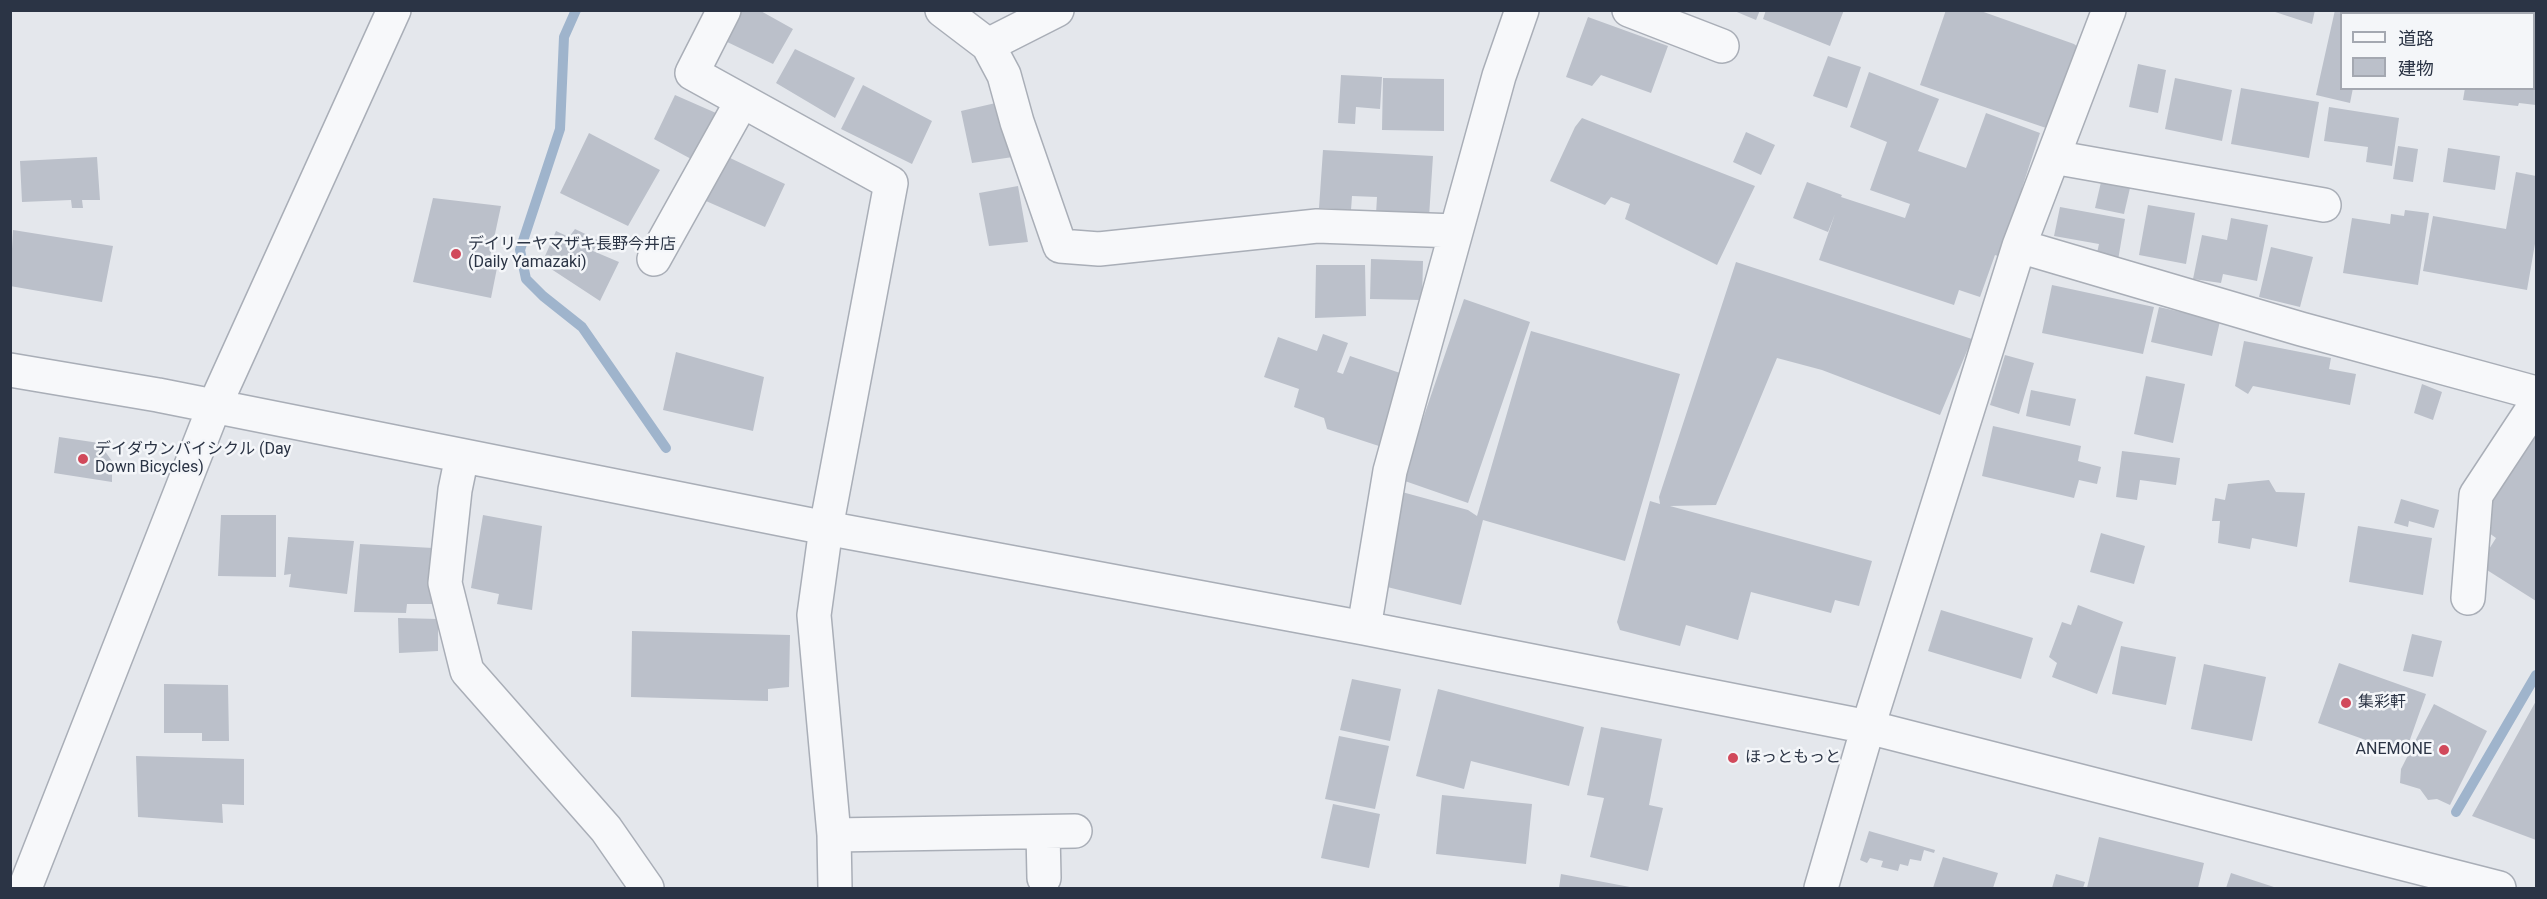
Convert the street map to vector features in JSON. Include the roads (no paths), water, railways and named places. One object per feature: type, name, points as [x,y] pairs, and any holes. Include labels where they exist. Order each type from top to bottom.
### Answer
[{"type":"street","points":[[25,888],[214,406],[394,10]]},
{"type":"street","points":[[724,10],[692,74],[891,183],[826,528],[814,615],[834,835],[835,888]]},
{"type":"street","points":[[942,10],[988,45],[1004,75],[1017,122],[1060,246],[1099,249],[1317,226],[1456,231]]},
{"type":"street","points":[[988,45],[1057,10]]},
{"type":"street","points":[[1364,628],[1390,471],[1499,76],[1522,10]]},
{"type":"street","points":[[1629,10],[1722,46]]},
{"type":"street","points":[[1821,888],[1868,727],[2019,246],[2109,10]]},
{"type":"street","points":[[654,259],[742,101]]},
{"type":"street","points":[[2053,157],[2324,205]]},
{"type":"street","points":[[2019,246],[2301,330],[2536,393]]},
{"type":"street","points":[[10,370],[158,395],[826,528],[1364,628],[1868,727],[2499,888]]},
{"type":"street","points":[[2468,598],[2476,495],[2536,404]]},
{"type":"street","points":[[462,456],[455,490],[445,583],[467,671],[606,829],[648,888]]},
{"type":"street","points":[[834,835],[1075,831]]},
{"type":"street","points":[[1043,832],[1044,878]]},
{"type":"waterway","points":[[576,10],[564,37],[560,129],[520,250],[526,279],[543,296],[582,327],[666,448]]},
{"type":"waterway","points":[[2456,812],[2536,675]]},
{"type":"place","name":"デイリーヤマザキ長野今井店 (Daily Yamazaki)","points":[[456,254]]},
{"type":"place","name":"デイダウンバイシクル (Day Down Bicycles)","points":[[83,459]]},
{"type":"place","name":"集彩軒","points":[[2346,703]]},
{"type":"place","name":"ANEMONE","points":[[2444,750]]},
{"type":"place","name":"ほっともっと","points":[[1733,758]]}]
